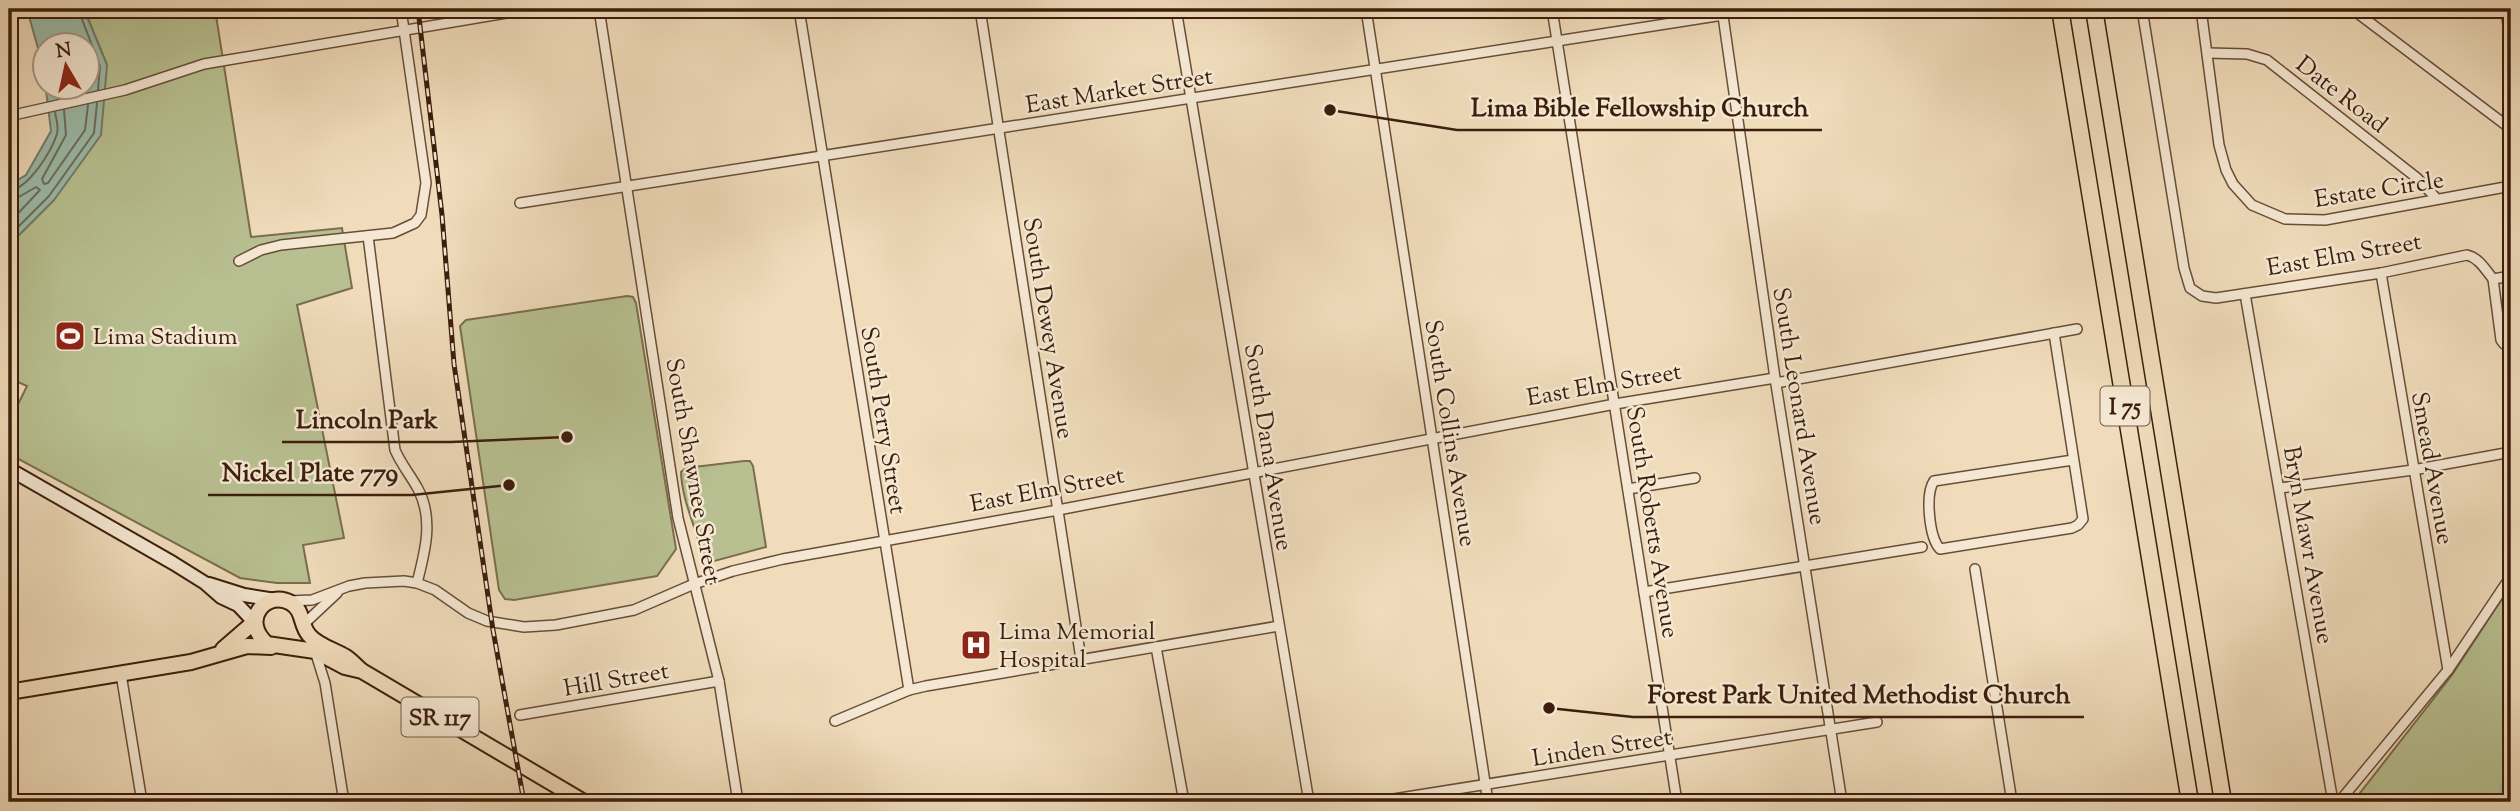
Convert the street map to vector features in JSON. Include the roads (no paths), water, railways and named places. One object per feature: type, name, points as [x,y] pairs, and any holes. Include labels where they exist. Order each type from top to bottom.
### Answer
[{"type":"highway","name":"I 75","points":[[2060,9],[2188,802]]},
{"type":"highway","name":"I 75","points":[[2094,9],[2222,802]]},
{"type":"highway","points":[[2167,465],[2171,470],[2232,802]]},
{"type":"main road","name":"SR 117","points":[[216,654],[253,622],[259,610],[282,601],[299,610],[308,635],[315,640],[349,659],[362,671],[584,802]]},
{"type":"main road","points":[[253,622],[259,637],[276,647],[295,641],[305,625]]},
{"type":"main road","name":"SR 117","points":[[9,692],[191,662],[247,646],[315,651],[345,667],[362,671]]},
{"type":"street","points":[[239,261],[261,250],[281,245],[393,233],[415,223],[424,202],[426,183],[401,9]]},
{"type":"street","points":[[9,116],[114,93],[204,64],[531,9]]},
{"type":"street","name":"South Shawnee Street","points":[[600,9],[675,499],[719,681],[738,802]]},
{"type":"street","name":"South Perry Street","points":[[799,9],[909,690]]},
{"type":"street","name":"South Dewey Avenue","points":[[980,9],[1081,659]]},
{"type":"street","name":"South Dana Avenue","points":[[1176,9],[1309,802]]},
{"type":"street","name":"South Collins Avenue","points":[[1366,9],[1488,802]]},
{"type":"street","name":"South Roberts Avenue","points":[[1552,9],[1677,802]]},
{"type":"street","name":"East Elm Street","points":[[2142,9],[2184,268],[2190,288],[2202,296],[2216,298],[2381,273],[2467,255],[2475,257],[2493,279]]},
{"type":"street","name":"Estate Circle","points":[[2201,9],[2226,170],[2232,184],[2252,205],[2285,219],[2325,220],[2511,186]]},
{"type":"street","points":[[2352,9],[2511,129]]},
{"type":"street","points":[[2506,9],[2511,47]]},
{"type":"street","name":"East Market Street","points":[[520,203],[1557,41],[1723,12]]},
{"type":"street","name":"South Leonard Avenue","points":[[1723,12],[1776,380],[1842,802]]},
{"type":"street","name":"Date Road","points":[[2208,53],[2247,54],[2267,60],[2417,178],[2437,199]]},
{"type":"street","points":[[368,236],[396,450],[401,464],[420,493],[428,526],[417,583]]},
{"type":"street","name":"Smead Avenue","points":[[2381,273],[2448,670]]},
{"type":"street","points":[[2511,276],[2493,279],[2501,340],[2504,344],[2511,344]]},
{"type":"street","name":"Bryn Mawr Avenue","points":[[2245,294],[2333,802]]},
{"type":"street","name":"East Elm Street","points":[[282,601],[312,600],[341,589],[379,581],[417,583],[435,590],[468,613],[487,621],[524,627],[556,625],[634,610],[694,584],[759,564],[1615,404],[1776,380],[2077,329]]},
{"type":"street","points":[[2054,333],[2083,519],[2078,525],[1940,549],[1935,543],[1929,498],[1930,486],[1934,481],[2073,460]]},
{"type":"street","points":[[2280,488],[2413,470],[2511,452]]},
{"type":"street","points":[[9,469],[205,583],[220,597],[238,605],[253,622]]},
{"type":"street","points":[[1628,489],[1695,478]]},
{"type":"street","points":[[1644,592],[1922,547]]},
{"type":"street","points":[[1975,569],[2012,802]]},
{"type":"street","points":[[2339,802],[2448,670],[2511,576]]},
{"type":"street","points":[[205,583],[244,595],[282,601]]},
{"type":"street","points":[[305,625],[341,589]]},
{"type":"street","points":[[835,722],[909,690],[1279,626]]},
{"type":"street","points":[[1156,648],[1184,802]]},
{"type":"street","points":[[315,651],[325,683],[344,802]]},
{"type":"street","points":[[325,683],[330,659]]},
{"type":"street","points":[[121,674],[142,802]]},
{"type":"street","name":"Hill Street","points":[[520,715],[719,681]]},
{"type":"street","name":"Linden Street","points":[[1375,802],[1877,722]]},
{"type":"water","points":[[27,9],[84,9],[93,32],[33,32]]},
{"type":"water","points":[[102,53],[107,65],[101,135],[54,200],[9,245],[9,185],[26,175],[51,131],[47,102],[102,102]]},
{"type":"waterway","points":[[2506,802],[2511,781]]},
{"type":"railway","points":[[418,9],[442,215],[454,364],[493,630],[524,802]]},
{"type":"place","name":"Lima Bible Fellowship Church","points":[[1330,110]]},
{"type":"place","name":"Lima Stadium","points":[[70,336]]},
{"type":"place","name":"Lincoln Park","points":[[567,437]]},
{"type":"place","name":"Nickel Plate 779","points":[[509,485]]},
{"type":"place","name":"Lima Memorial Hospital","points":[[976,645]]},
{"type":"place","name":"Forest Park United Methodist Church","points":[[1549,708]]}]
